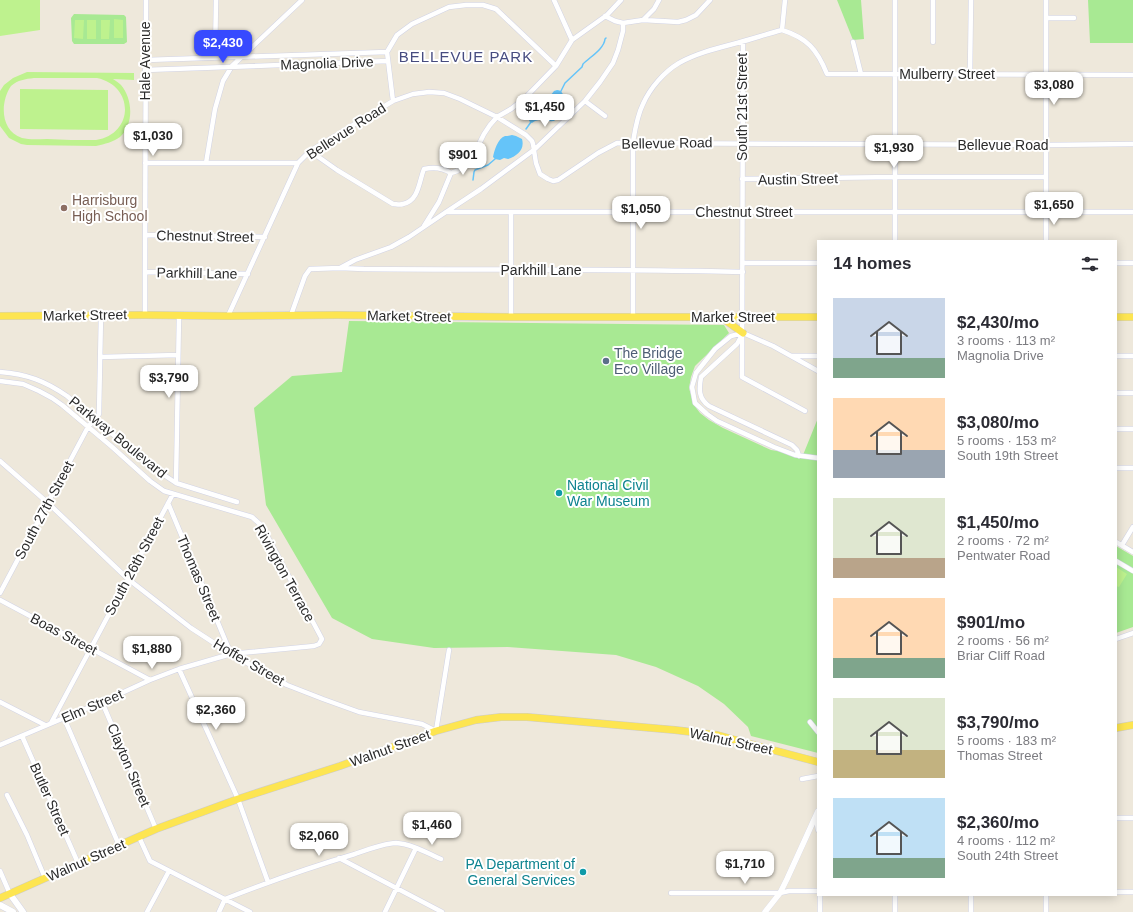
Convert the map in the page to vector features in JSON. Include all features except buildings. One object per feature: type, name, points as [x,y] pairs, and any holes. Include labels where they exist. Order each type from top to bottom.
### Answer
[{"type":"main road","name":"Market Street","points":[[0,316],[291,315],[817,317]]},
{"type":"main road","points":[[721,317],[743,333]]},
{"type":"main road","points":[[1117,317],[1133,317]]},
{"type":"main road","name":"Walnut Street","points":[[0,898],[156,829],[238,799],[340,766],[436,731],[476,720],[501,717],[527,717],[717,735],[817,762]]},
{"type":"main road","points":[[1117,728],[1133,725]]},
{"type":"main road","points":[[10,894],[23,912]]},
{"type":"main road","points":[[0,905],[13,912]]},
{"type":"street","name":"Hale Avenue","points":[[144,315],[146,272],[146,0]]},
{"type":"street","points":[[215,58],[216,0]]},
{"type":"street","points":[[206,163],[215,109],[223,81],[232,66],[302,0]]},
{"type":"street","points":[[554,0],[572,40]]},
{"type":"street","points":[[422,228],[439,202],[451,173],[457,170],[473,156],[484,134],[497,116],[511,109],[524,99],[556,66],[572,40],[604,16],[621,0]]},
{"type":"street","points":[[643,20],[654,9],[659,0]]},
{"type":"street","points":[[604,16],[623,23],[643,20],[678,22],[696,15],[710,0]]},
{"type":"street","points":[[633,317],[633,142],[636,123],[642,105],[649,92],[678,64],[710,51],[782,30],[786,0]]},
{"type":"street","points":[[895,0],[895,240]]},
{"type":"street","points":[[933,0],[933,42]]},
{"type":"street","points":[[970,74],[971,0]]},
{"type":"street","points":[[1046,0],[1046,240]]},
{"type":"street","points":[[393,101],[387,52],[397,35],[412,24],[450,7],[483,5],[496,9],[556,66]]},
{"type":"street","points":[[1046,18],[1074,18]]},
{"type":"street","points":[[291,315],[305,276],[310,270],[321,268],[340,268],[355,260],[391,247],[481,190],[534,149],[585,100],[600,82],[613,63],[621,40],[623,23]]},
{"type":"street","name":"Mulberry Street","points":[[782,30],[805,41],[815,50],[827,74],[1133,75]]},
{"type":"street","name":"South 21st Street","points":[[742,42],[742,377],[805,411]]},
{"type":"street","points":[[852,42],[861,74]]},
{"type":"street","name":"Magnolia Drive","points":[[146,60],[387,52]]},
{"type":"street","name":"Magnolia Drive","points":[[146,70],[388,61]]},
{"type":"street","name":"Bellevue Road","points":[[228,316],[298,163],[310,151],[393,101],[413,94],[429,92],[444,93],[497,116],[526,135],[532,141],[536,163],[540,174],[552,181],[558,180],[598,153],[617,143],[1133,144]]},
{"type":"street","points":[[585,100],[605,116]]},
{"type":"street","points":[[310,151],[337,170],[393,204],[403,204],[417,194],[424,169],[445,169],[451,173]]},
{"type":"street","points":[[145,163],[298,163]]},
{"type":"street","name":"Austin Street","points":[[742,179],[1046,177]]},
{"type":"street","name":"Chestnut Street","points":[[446,212],[1133,212]]},
{"type":"street","points":[[511,212],[511,317]]},
{"type":"street","name":"Chestnut Street","points":[[145,235],[265,237]]},
{"type":"street","points":[[743,263],[817,263]]},
{"type":"street","points":[[1117,263],[1133,263]]},
{"type":"street","name":"Parkhill Lane","points":[[340,268],[743,272]]},
{"type":"street","name":"Parkhill Lane","points":[[146,272],[248,274]]},
{"type":"street","points":[[95,419],[99,414],[101,315]]},
{"type":"street","points":[[176,483],[179,316]]},
{"type":"street","points":[[743,333],[737,344],[701,377],[700,392],[703,402],[792,445],[797,450],[799,456]]},
{"type":"street","points":[[817,370],[760,340],[743,333],[731,336],[715,349],[696,374],[692,387],[695,403],[707,414],[730,427],[774,447],[799,456],[817,458]]},
{"type":"street","points":[[100,357],[178,355]]},
{"type":"street","points":[[791,356],[817,356]]},
{"type":"street","points":[[1117,356],[1133,356]]},
{"type":"street","name":"Parkway Boulevard","points":[[0,372],[27,376],[41,381],[67,396],[152,467],[176,483],[237,502]]},
{"type":"street","name":"Parkway Boulevard","points":[[0,381],[23,384],[39,391],[62,405],[150,481],[164,491],[173,494]]},
{"type":"street","points":[[1117,393],[1133,393]]},
{"type":"street","name":"South 27th Street","points":[[0,593],[88,427],[95,419]]},
{"type":"street","points":[[1117,429],[1133,429]]},
{"type":"street","name":"Hoffer Street","points":[[0,461],[48,503],[128,579],[191,628],[231,654],[287,685],[323,700],[359,712],[422,724],[436,731]]},
{"type":"street","points":[[1117,468],[1133,468]]},
{"type":"street","name":"South 26th Street","points":[[51,723],[173,494]]},
{"type":"street","name":"Rivington Terrace","points":[[173,494],[252,517],[257,520],[262,526],[322,639]]},
{"type":"street","name":"Thomas Street","points":[[168,503],[231,654]]},
{"type":"street","points":[[1122,545],[1133,527]]},
{"type":"street","points":[[1117,542],[1133,552]]},
{"type":"street","points":[[1117,562],[1133,571]]},
{"type":"street","name":"Boas Street","points":[[0,600],[150,680]]},
{"type":"street","points":[[1117,639],[1133,633]]},
{"type":"street","name":"Elm Street","points":[[0,745],[150,680],[179,669],[231,654],[314,646],[319,644],[322,639]]},
{"type":"street","points":[[436,731],[449,650]]},
{"type":"street","points":[[179,669],[238,799],[268,882]]},
{"type":"street","points":[[0,702],[44,726]]},
{"type":"street","name":"Clayton Street","points":[[102,702],[156,829]]},
{"type":"street","points":[[64,718],[119,845]]},
{"type":"street","points":[[810,722],[817,731]]},
{"type":"street","name":"Butler Street","points":[[22,736],[78,863]]},
{"type":"street","points":[[802,779],[817,776]]},
{"type":"street","points":[[7,795],[45,878]]},
{"type":"street","points":[[765,912],[780,893],[788,879],[817,818]]},
{"type":"street","points":[[1117,818],[1133,818]]},
{"type":"street","points":[[138,837],[150,861],[250,912]]},
{"type":"street","points":[[219,912],[225,899],[268,882],[339,858],[394,843],[406,844],[442,859]]},
{"type":"street","points":[[385,912],[416,848]]},
{"type":"street","points":[[339,858],[442,912]]},
{"type":"street","points":[[0,871],[10,894]]},
{"type":"street","points":[[147,912],[169,871]]},
{"type":"street","points":[[671,893],[780,893],[789,891],[817,891]]},
{"type":"street","points":[[1117,892],[1133,892]]},
{"type":"street","points":[[820,896],[820,912]]},
{"type":"street","points":[[895,896],[895,912]]},
{"type":"street","points":[[971,896],[971,912]]},
{"type":"street","points":[[1046,896],[1046,912]]},
{"type":"green space","points":[[0,0],[40,0],[40,30],[0,36]]},
{"type":"green space","points":[[837,0],[861,0],[864,39],[853,40]]},
{"type":"green space","points":[[1088,0],[1133,0],[1133,43],[1090,43]]},
{"type":"green space","points":[[74,14],[124,15],[126,17],[127,42],[124,44],[74,44],[72,41],[71,18]]},
{"type":"green space","points":[[114,19],[123,20],[123,38],[114,38]]},
{"type":"green space","points":[[75,20],[84,20],[83,39],[74,38]]},
{"type":"green space","points":[[87,20],[96,20],[96,39],[87,39]]},
{"type":"green space","points":[[101,20],[110,20],[109,39],[101,39]]},
{"type":"green space","points":[[27,72],[134,73],[134,80],[113,79],[121,85],[130,104],[130,119],[125,132],[120,137],[109,143],[96,146],[21,144],[9,138],[0,126],[0,91],[4,85],[13,78]],"holes":[[[34,78],[97,78],[109,83],[118,90],[123,100],[125,110],[123,120],[118,129],[109,136],[96,140],[25,139],[9,129],[4,115],[5,100],[11,86],[16,82]]]},
{"type":"green space","points":[[20,89],[108,90],[108,130],[20,129]]},
{"type":"green space","points":[[349,321],[724,325],[729,333],[695,366],[691,377],[689,388],[694,405],[700,413],[723,428],[771,450],[803,455],[817,420],[817,753],[751,736],[748,727],[724,704],[698,686],[656,667],[616,655],[508,647],[434,648],[372,639],[332,618],[266,505],[254,408],[292,376],[342,372]]},
{"type":"green space","points":[[1117,547],[1133,556],[1133,627],[1117,633]]},
{"type":"green space","points":[[1117,568],[1127,574],[1119,587],[1117,586]]},
{"type":"water","points":[[557,90],[561,92],[566,99],[562,113],[554,121],[537,120],[532,123],[529,121],[530,117],[535,117],[538,115],[544,104],[554,91]]},
{"type":"water","points":[[512,135],[522,139],[523,143],[520,152],[508,159],[495,159],[493,157],[495,148],[500,139],[505,136]]},
{"type":"waterway","points":[[560,93],[565,83],[602,46],[606,38]]},
{"type":"waterway","points":[[526,129],[531,122]]},
{"type":"waterway","points":[[473,180],[475,170],[488,165],[495,159]]},
{"type":"place","name":"Harrisburg High School","points":[[64,208]]},
{"type":"place","name":"The Bridge Eco Village","points":[[606,361]]},
{"type":"place","name":"National Civil War Museum","points":[[559,493]]},
{"type":"place","name":"PA Department of General Services","points":[[583,872]]},
{"type":"district","name":"BELLEVUE PARK","points":[[466,57]]}]
